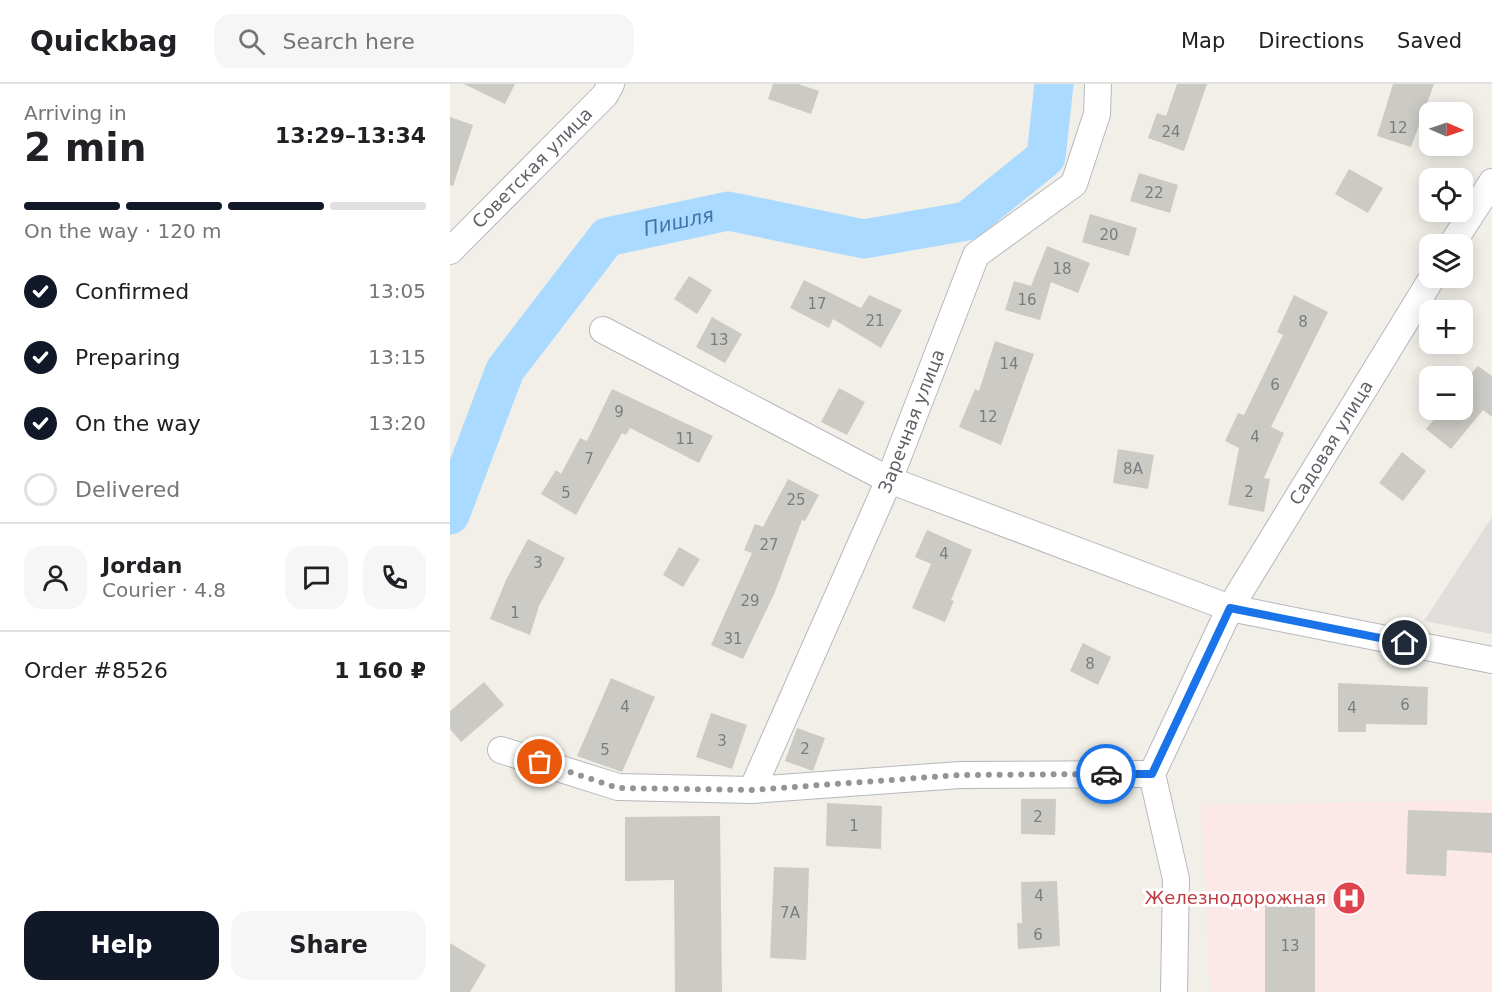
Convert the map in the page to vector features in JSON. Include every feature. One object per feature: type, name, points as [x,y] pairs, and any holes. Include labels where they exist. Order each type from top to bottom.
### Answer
[{"type":"street","name":"Советская улица","points":[[450,250],[605,95],[610,84]]},
{"type":"street","name":"Заречная улица","points":[[752,790],[890,480],[976,255],[1074,184],[1097,114],[1098,84]]},
{"type":"street","points":[[1458,234],[1492,182]]},
{"type":"street","name":"Садовая улица","points":[[1152,774],[1230,608],[1426,288]]},
{"type":"street","points":[[603,330],[890,480],[1230,608],[1492,660]]},
{"type":"street","points":[[501,750],[618,788],[752,790],[960,775],[1152,774],[1176,879],[1174,992]]},
{"type":"shaded area","points":[[1492,517],[1492,634],[1424,621]]},
{"type":"shaded area","name":"Железнодорожная","points":[[1492,800],[1492,992],[1211,992],[1201,805]]},
{"type":"building","points":[[464,84],[515,84],[505,104]]},
{"type":"building","points":[[773,84],[798,84],[819,91],[811,114],[768,99]]},
{"type":"building","points":[[1177,84],[1207,84],[1184,151],[1148,138],[1157,113],[1166,116]]},
{"type":"building","points":[[1393,84],[1434,84],[1427,102],[1419,102],[1419,125],[1411,147],[1377,136]]},
{"type":"building","points":[[450,117],[473,125],[453,186],[450,185]]},
{"type":"building","points":[[1349,169],[1383,188],[1368,213],[1335,194]]},
{"type":"building","points":[[1139,173],[1178,185],[1170,213],[1130,201]]},
{"type":"building","points":[[1090,214],[1137,228],[1129,256],[1082,242]]},
{"type":"building","points":[[1047,246],[1090,263],[1078,293],[1051,282],[1040,320],[1005,310],[1014,281],[1031,286]]},
{"type":"building","points":[[689,276],[712,290],[697,314],[674,299]]},
{"type":"building","points":[[804,280],[861,308],[869,295],[902,310],[881,348],[833,319],[829,328],[790,308]]},
{"type":"building","points":[[1294,295],[1328,312],[1271,427],[1284,433],[1264,478],[1270,479],[1264,512],[1228,505],[1239,448],[1225,441],[1238,413],[1244,415],[1283,335],[1277,332]]},
{"type":"building","points":[[712,317],[742,334],[725,363],[696,347]]},
{"type":"building","points":[[995,341],[1034,354],[1001,445],[959,427],[975,389],[979,391]]},
{"type":"building","points":[[1478,366],[1492,376],[1492,417],[1483,410],[1451,449],[1426,429],[1434,420],[1473,420],[1473,372]]},
{"type":"building","points":[[839,388],[865,402],[847,435],[821,422]]},
{"type":"building","points":[[612,389],[713,436],[699,463],[630,428],[626,435],[622,433],[576,515],[541,494],[556,470],[561,474],[580,438],[587,441]]},
{"type":"building","points":[[1118,449],[1154,455],[1148,489],[1113,483]]},
{"type":"building","points":[[1402,452],[1426,471],[1403,501],[1379,483]]},
{"type":"building","points":[[788,479],[819,495],[805,521],[802,520],[775,592],[743,659],[711,645],[752,553],[744,550],[755,524],[763,527]]},
{"type":"building","points":[[927,530],[972,550],[951,600],[954,601],[945,622],[912,608],[931,564],[915,557]]},
{"type":"building","points":[[528,539],[565,558],[539,606],[530,635],[490,619],[506,580]]},
{"type":"building","points":[[679,547],[700,559],[683,587],[663,575]]},
{"type":"building","points":[[1083,643],[1111,657],[1098,685],[1070,671]]},
{"type":"building","points":[[611,678],[655,697],[622,772],[577,756]]},
{"type":"building","points":[[484,682],[504,705],[461,742],[450,729],[450,711]]},
{"type":"building","points":[[1338,683],[1428,687],[1427,725],[1366,724],[1366,732],[1338,732]]},
{"type":"building","points":[[711,713],[747,725],[732,769],[696,757]]},
{"type":"building","points":[[797,728],[825,738],[813,771],[785,761]]},
{"type":"building","points":[[1021,799],[1056,799],[1055,835],[1021,834]]},
{"type":"building","points":[[827,803],[882,806],[881,849],[826,846]]},
{"type":"building","points":[[1408,810],[1492,813],[1492,853],[1447,850],[1446,876],[1406,874]]},
{"type":"building","points":[[720,816],[722,992],[675,992],[674,880],[625,881],[625,817]]},
{"type":"building","points":[[774,867],[809,868],[806,960],[770,958]]},
{"type":"building","points":[[1057,881],[1060,946],[1018,949],[1017,923],[1022,923],[1021,882]]},
{"type":"building","points":[[1265,899],[1315,899],[1315,992],[1265,992]]},
{"type":"building","points":[[450,943],[486,965],[470,992],[450,992]]},
{"type":"waterway","name":"Пишля","points":[[450,515],[505,370],[607,237],[728,211],[864,239],[967,221],[1046,157],[1054,84]]},
{"type":"way so far","points":[[540,762],[618,788],[752,790],[960,775],[1106,774]]},
{"type":"place","name":"Железнодорожная","points":[[1349,898]]},
{"type":"route","points":[[1106,774],[1152,774],[1230,608],[1405,643]]}]
